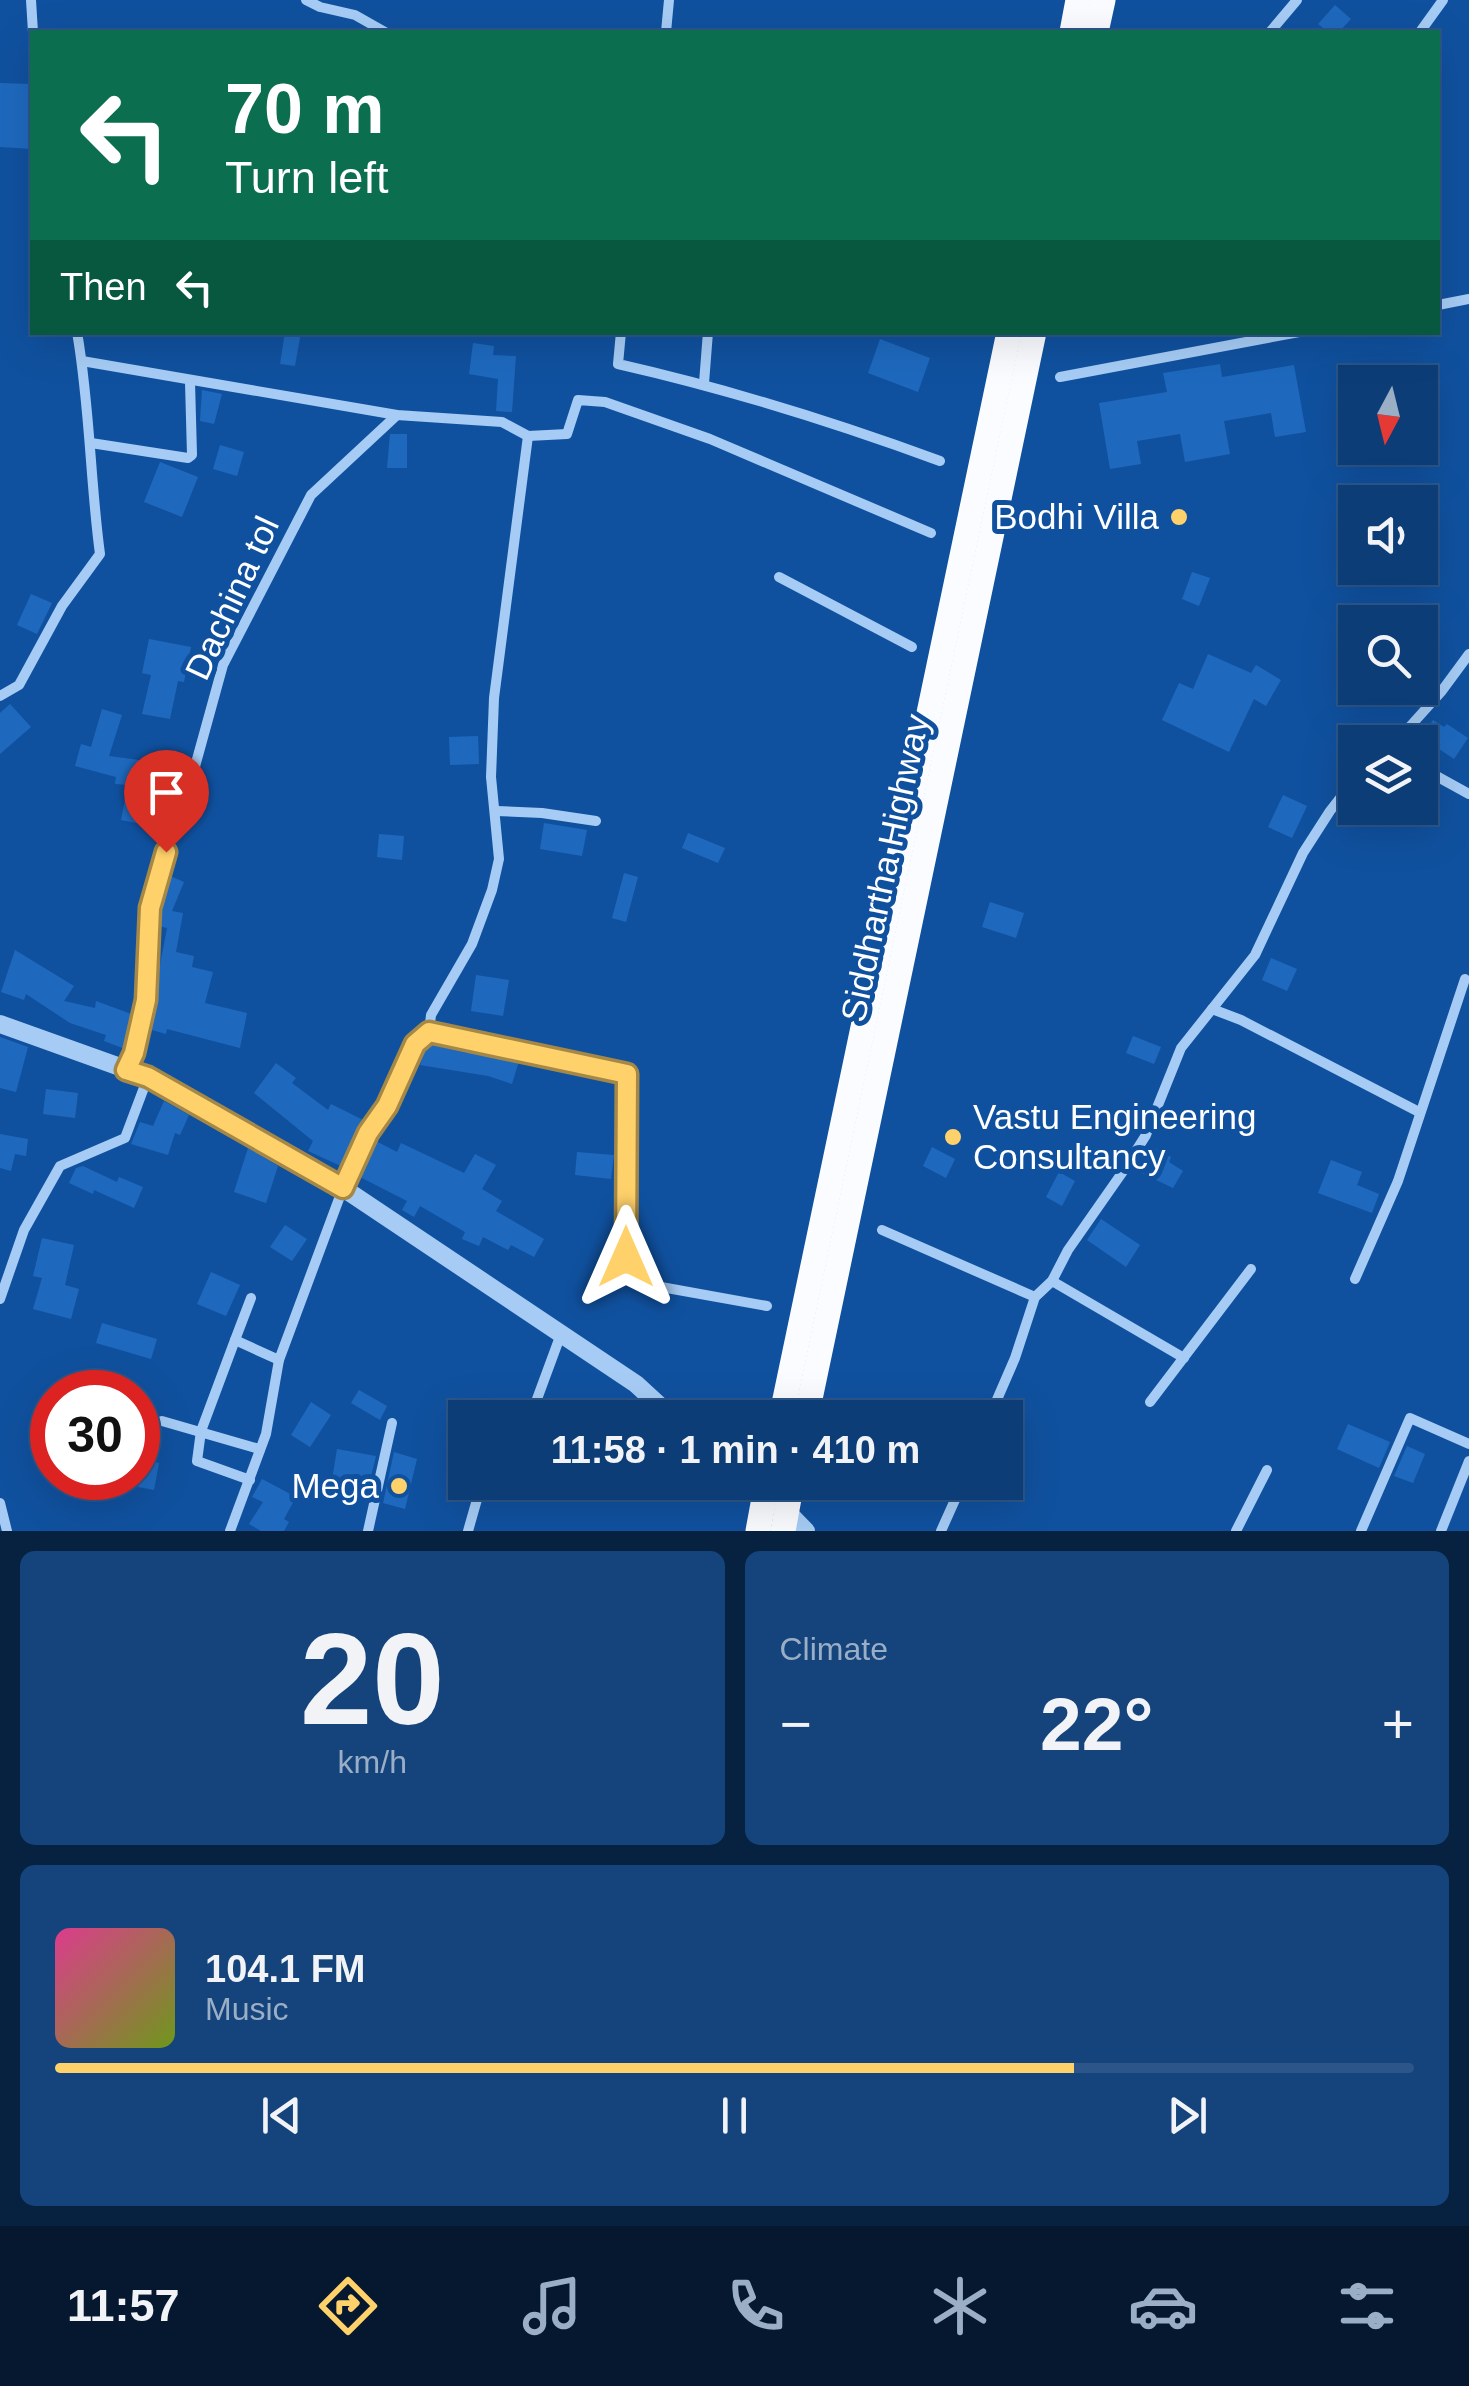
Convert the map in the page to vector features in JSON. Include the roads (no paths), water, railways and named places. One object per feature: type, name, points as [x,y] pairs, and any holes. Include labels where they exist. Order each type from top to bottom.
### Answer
[{"type":"highway","points":[[1072,30],[1078,0]]},
{"type":"highway","points":[[1096,30],[1103,0]]},
{"type":"highway","name":"Siddhartha Highway","points":[[785,1400],[1008,335]]},
{"type":"highway","name":"Siddhartha Highway","points":[[810,1400],[1033,335]]},
{"type":"highway","points":[[758,1531],[760,1500]]},
{"type":"street","points":[[31,0],[33,30]]},
{"type":"street","points":[[306,0],[355,15],[381,30]]},
{"type":"street","points":[[666,30],[669,0]]},
{"type":"street","points":[[1272,30],[1297,0]]},
{"type":"street","points":[[1421,30],[1442,0]]},
{"type":"street","points":[[1440,306],[1469,299]]},
{"type":"street","points":[[0,696],[19,685],[62,606],[100,554],[78,335]]},
{"type":"street","points":[[620,335],[618,364],[704,383],[828,420],[940,461]]},
{"type":"street","points":[[704,383],[708,335]]},
{"type":"street","points":[[1060,377],[1283,335]]},
{"type":"street","points":[[82,361],[397,416],[502,422],[528,436],[567,434],[578,400],[606,402],[710,439],[931,533]]},
{"type":"street","points":[[91,443],[188,458],[192,455],[190,382]]},
{"type":"street","name":"Dachina tol","points":[[126,1070],[134,1053],[146,1000],[154,888],[191,781],[224,665],[310,495],[397,416]]},
{"type":"street","points":[[230,1531],[266,1434],[279,1360],[343,1188],[415,1044],[429,1032],[431,1015],[472,944],[492,890],[499,859],[491,777],[494,698],[528,436]]},
{"type":"street","points":[[779,577],[912,648]]},
{"type":"street","points":[[1411,725],[1469,654]]},
{"type":"street","points":[[1438,778],[1469,794]]},
{"type":"street","points":[[996,1400],[1035,1297],[1052,1281],[1068,1250],[1146,1135],[1181,1048],[1255,954],[1303,853],[1338,801]]},
{"type":"street","points":[[496,811],[596,821]]},
{"type":"street","points":[[1356,1279],[1398,1181],[1465,979]]},
{"type":"street","points":[[1212,1009],[1241,1020],[1419,1112]]},
{"type":"street","points":[[0,1024],[148,1077],[343,1188],[636,1384],[653,1400]]},
{"type":"street","points":[[429,1032],[627,1074],[626,1257],[639,1283],[767,1306]]},
{"type":"street","points":[[0,1299],[24,1230],[60,1166],[125,1138],[148,1077]]},
{"type":"street","points":[[882,1230],[1035,1297]]},
{"type":"street","points":[[1150,1402],[1251,1269]]},
{"type":"street","points":[[1052,1281],[1184,1358]]},
{"type":"street","points":[[250,1480],[197,1462],[201,1431],[251,1298]]},
{"type":"street","points":[[537,1400],[562,1334]]},
{"type":"street","points":[[235,1340],[279,1360]]},
{"type":"street","points":[[1361,1531],[1410,1418],[1469,1444]]},
{"type":"street","points":[[162,1420],[259,1449]]},
{"type":"street","points":[[368,1531],[392,1422]]},
{"type":"street","points":[[1441,1531],[1469,1460]]},
{"type":"street","points":[[1236,1531],[1267,1470]]},
{"type":"street","points":[[468,1531],[477,1500]]},
{"type":"street","points":[[770,1500],[784,1522],[806,1531]]},
{"type":"street","points":[[941,1531],[955,1500]]},
{"type":"street","points":[[0,1503],[7,1531]]},
{"type":"place","name":"Bodhi Villa","points":[[1179,517]]},
{"type":"place","name":"Vastu Engineering Consultancy","points":[[953,1137]]},
{"type":"place","name":"Mega","points":[[399,1486]]}]
